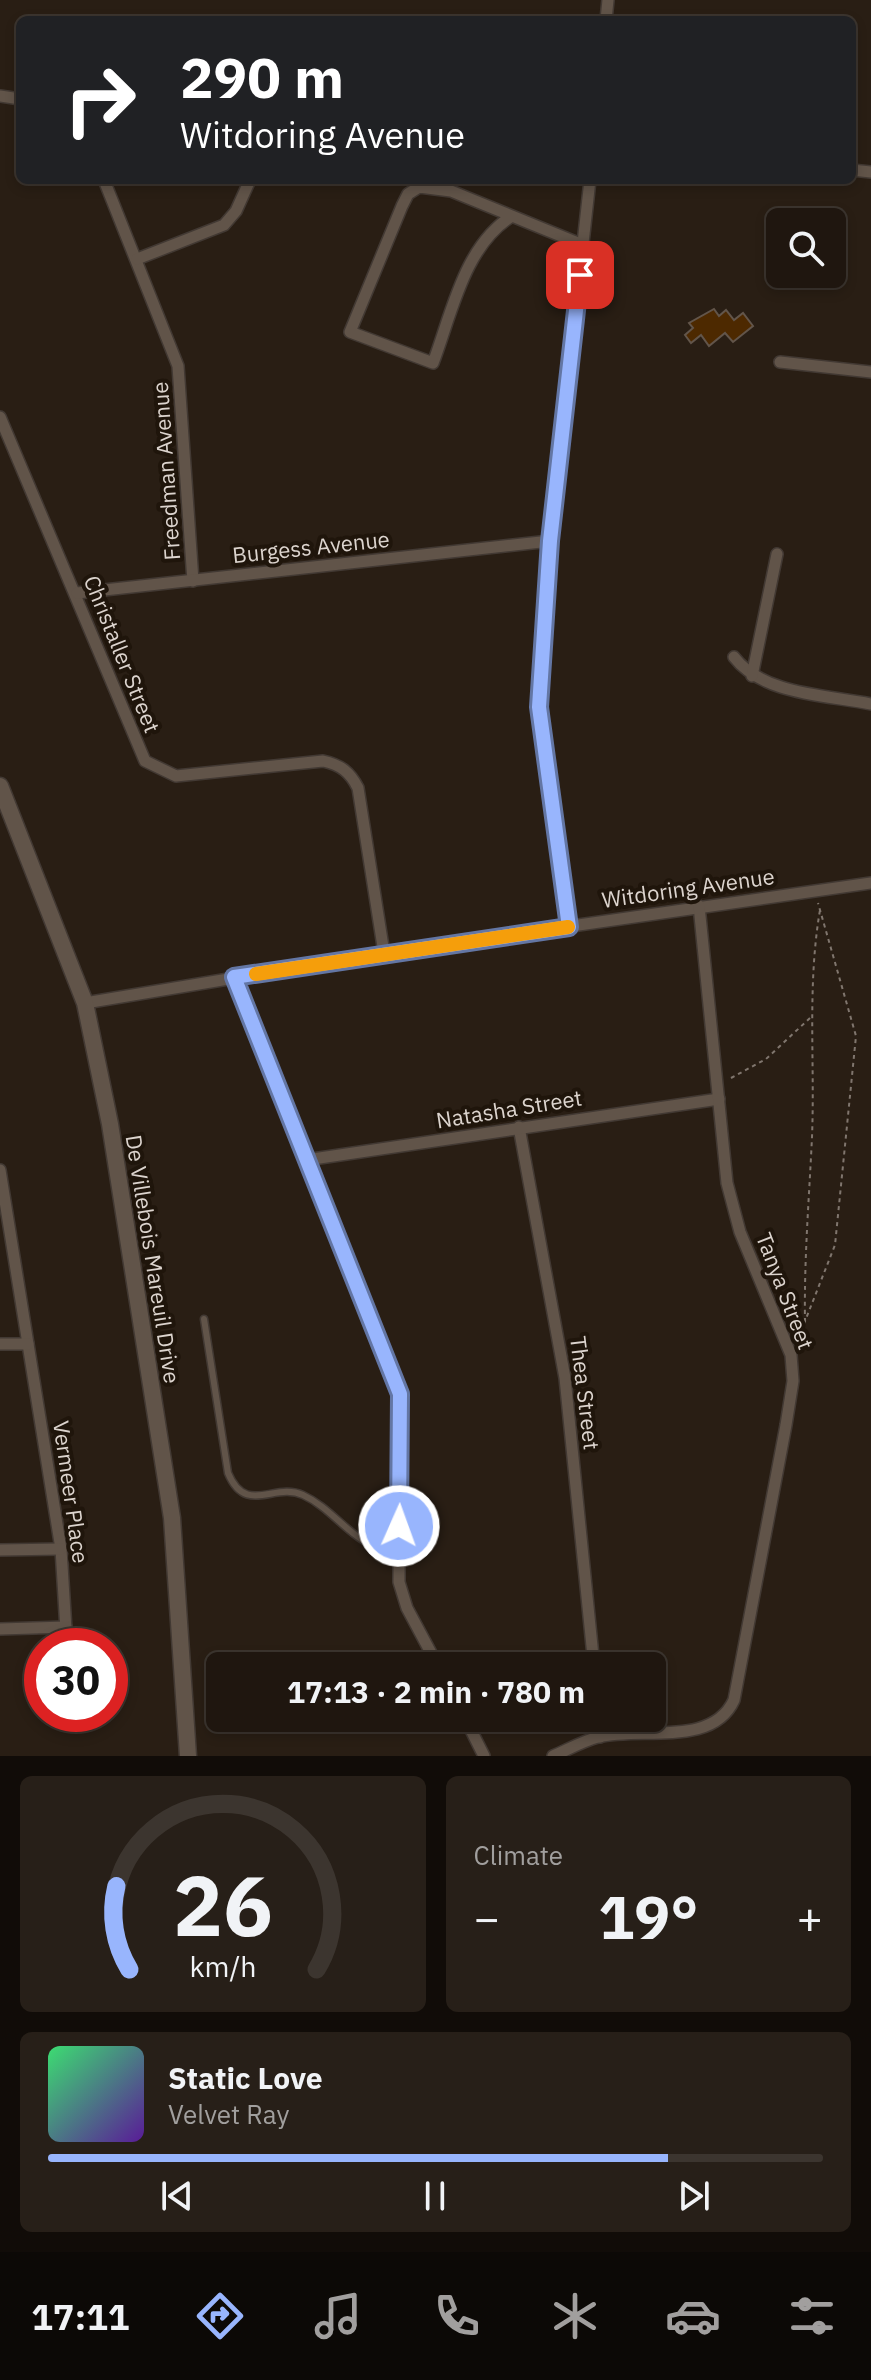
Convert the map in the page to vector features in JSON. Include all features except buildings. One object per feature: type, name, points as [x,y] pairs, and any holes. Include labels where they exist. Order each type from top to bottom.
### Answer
[{"type":"main road","name":"De Villebois Mareuil Drive","points":[[0,786],[85,1003],[110,1124],[172,1518],[188,1756]]},
{"type":"street","name":"Freedman Avenue","points":[[106,184],[178,366],[193,581]]},
{"type":"street","points":[[137,259],[224,225],[236,211],[248,184]]},
{"type":"street","points":[[569,927],[540,733],[550,541],[578,243],[589,184]]},
{"type":"street","points":[[512,216],[486,235],[475,252],[433,363],[350,332],[408,194],[419,187],[435,187],[512,216],[578,243]]},
{"type":"street","points":[[780,362],[871,372]]},
{"type":"street","name":"Christaller Street","points":[[0,417],[77,593],[134,741],[152,767],[167,775],[200,776],[323,761],[335,763],[351,775],[358,788],[384,953]]},
{"type":"street","name":"Burgess Avenue","points":[[77,593],[550,541]]},
{"type":"street","points":[[752,676],[777,554]]},
{"type":"street","points":[[734,657],[752,676],[763,682],[871,704]]},
{"type":"street","name":"Witdoring Avenue","points":[[85,1003],[384,953],[871,883]]},
{"type":"street","name":"Tanya Street","points":[[600,1737],[707,1728],[728,1712],[736,1689],[789,1402],[791,1355],[740,1232],[727,1183],[699,906]]},
{"type":"street","points":[[234,977],[400,1394],[399,1582],[407,1608],[431,1652]]},
{"type":"street","name":"Natasha Street","points":[[306,1160],[719,1099]]},
{"type":"street","name":"Thea Street","points":[[519,1127],[565,1378],[593,1652]]},
{"type":"street","name":"Vermeer Place","points":[[0,1170],[61,1549],[66,1627]]},
{"type":"street","points":[[0,1344],[28,1344]]},
{"type":"street","points":[[0,1550],[61,1549]]},
{"type":"street","points":[[0,1629],[66,1627]]},
{"type":"street","points":[[472,1732],[484,1756]]},
{"type":"street","points":[[553,1756],[600,1737],[599,1732]]},
{"type":"lane","points":[[204,1319],[227,1465],[234,1485],[253,1496],[286,1492],[305,1496],[372,1547],[398,1551]]},
{"type":"path","points":[[791,1355],[835,1245],[856,1036],[820,909],[812,891]]},
{"type":"path","points":[[805,1324],[804,1236],[812,1137],[811,960],[820,909]]},
{"type":"path","points":[[718,1081],[731,1078],[766,1059],[811,1016]]},
{"type":"slow traffic","points":[[256,974],[568,927]]},
{"type":"route","points":[[399,1526],[400,1394],[234,977],[569,927],[540,733],[539,707],[550,541],[580,275]]}]
